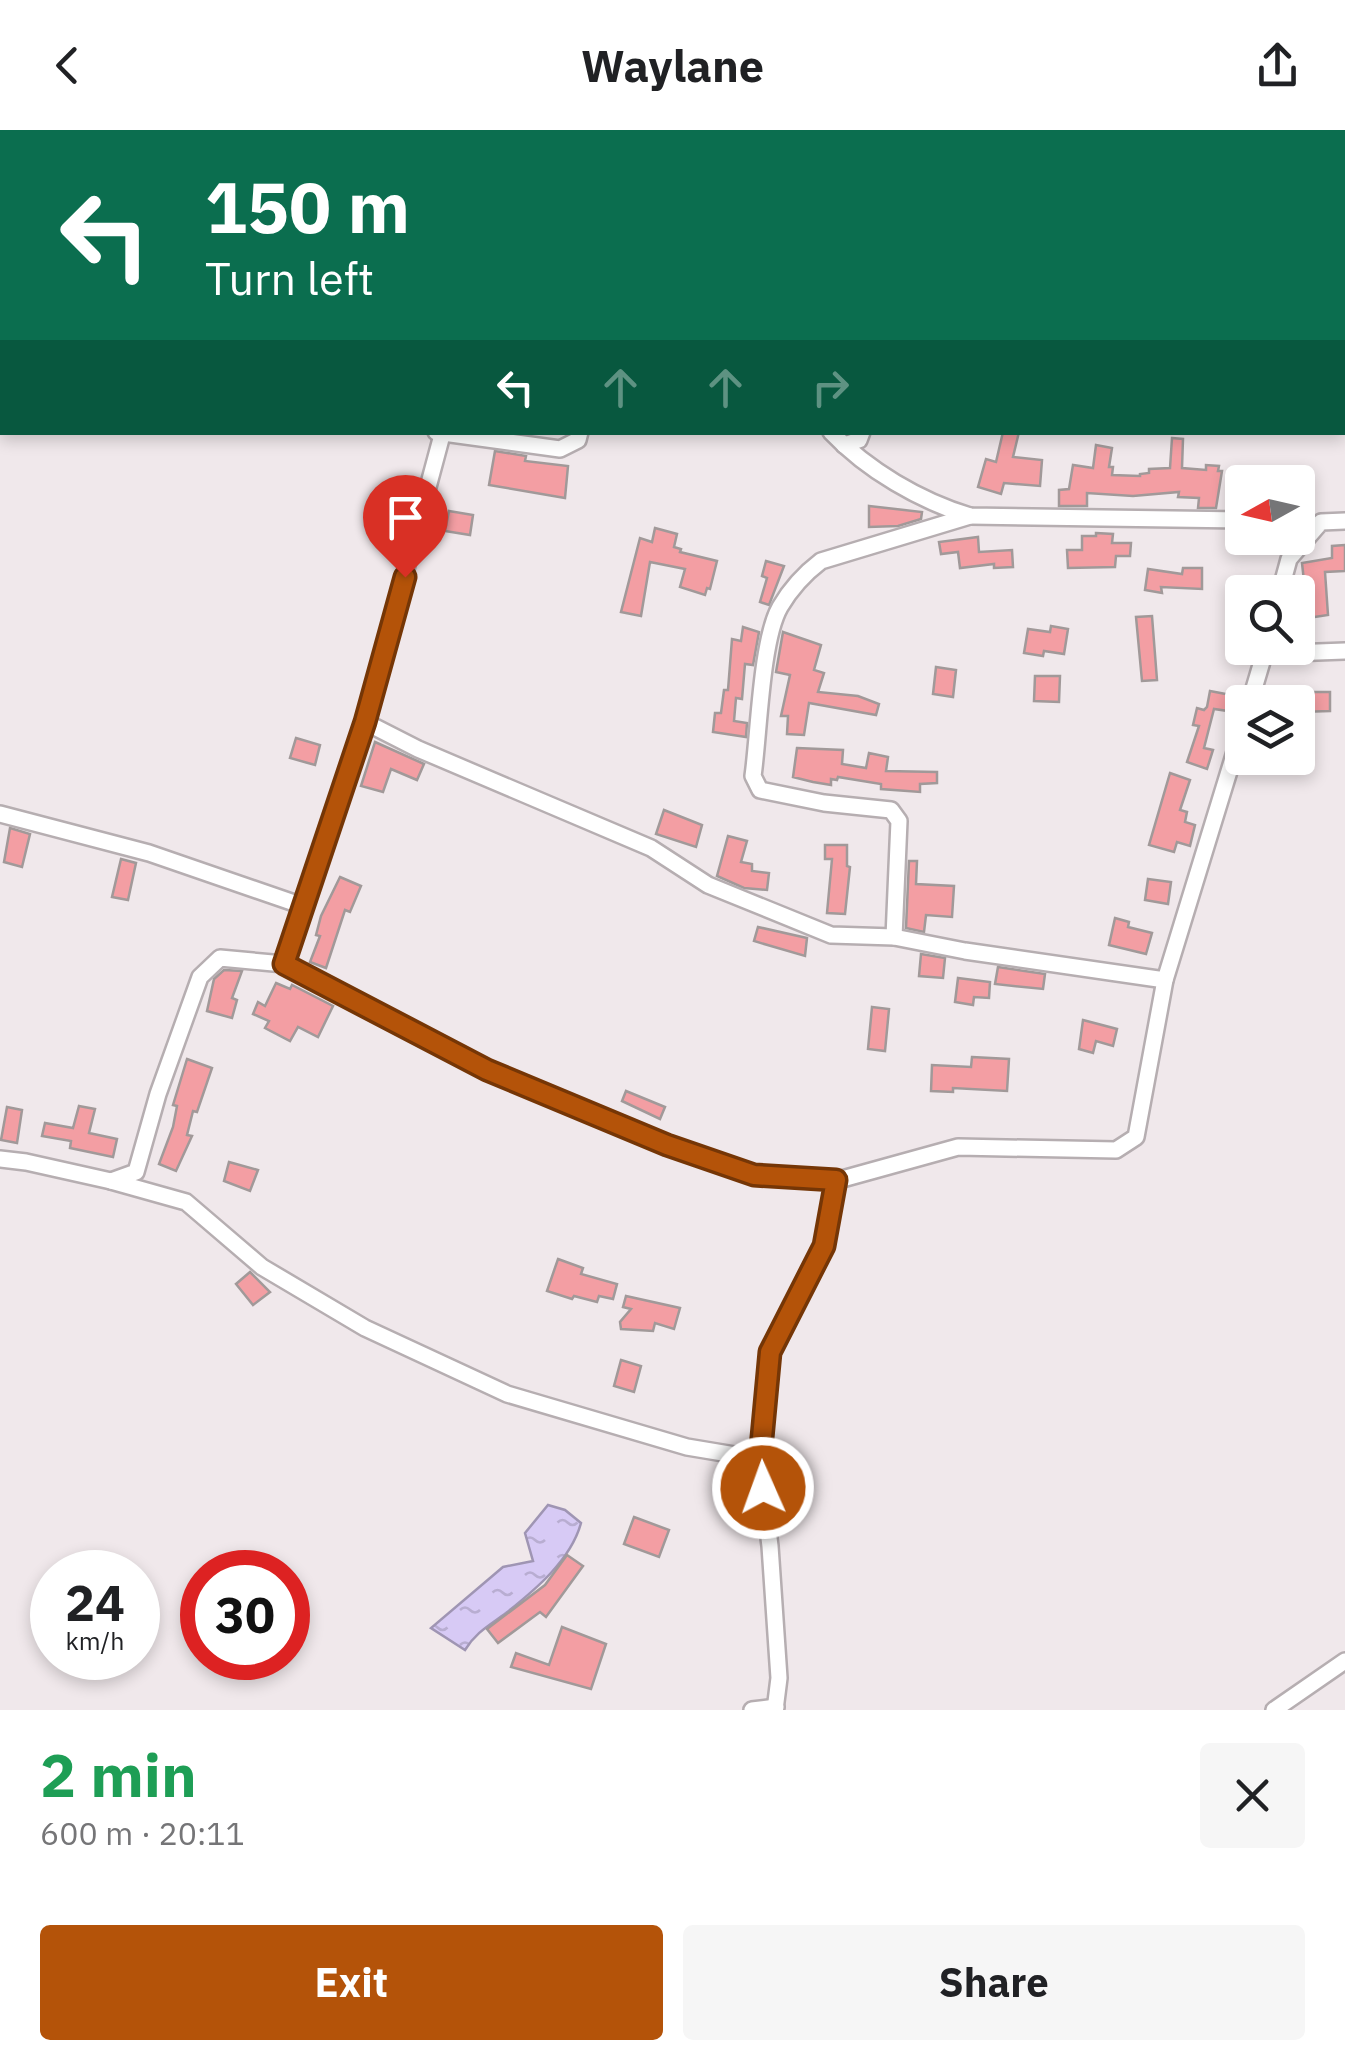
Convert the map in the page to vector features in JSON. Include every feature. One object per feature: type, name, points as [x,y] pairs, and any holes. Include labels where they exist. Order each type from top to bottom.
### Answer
[{"type":"street","points":[[284,964],[365,722],[439,435]]},
{"type":"street","points":[[447,435],[560,449],[578,440],[579,435]]},
{"type":"street","points":[[835,435],[881,473],[947,509],[970,516],[1225,520]]},
{"type":"street","points":[[844,445],[859,440],[861,435]]},
{"type":"street","points":[[894,937],[899,821],[891,810],[824,803],[760,790],[753,776],[769,638],[778,609],[800,576],[821,560],[970,516]]},
{"type":"street","points":[[1315,522],[1345,522]]},
{"type":"street","points":[[1284,575],[1288,559],[1321,522]]},
{"type":"street","points":[[1315,650],[1345,650]]},
{"type":"street","points":[[365,722],[418,749],[651,848],[708,885],[831,935],[894,937],[965,952],[1166,980]]},
{"type":"street","points":[[110,1181],[136,1172],[158,1094],[200,978],[220,958],[284,964],[487,1070],[667,1145],[754,1175],[836,1180],[958,1148],[1116,1150],[1136,1137],[1166,980],[1228,775]]},
{"type":"street","points":[[0,814],[149,853],[303,906]]},
{"type":"street","points":[[0,1159],[110,1181],[186,1202],[262,1267],[365,1328],[507,1394],[688,1447],[760,1459]]},
{"type":"street","points":[[752,1710],[776,1708],[779,1678],[760,1459],[770,1352],[824,1246],[836,1180]]},
{"type":"street","points":[[1274,1710],[1345,1661]]},
{"type":"water","points":[[548,1505],[565,1510],[581,1523],[569,1549],[551,1573],[465,1650],[431,1628],[503,1567],[533,1561],[525,1533]]},
{"type":"building","points":[[1002,435],[1018,435],[1013,457],[1042,460],[1040,486],[1004,483],[1001,494],[978,487],[986,459],[996,462]]},
{"type":"building","points":[[1172,438],[1183,439],[1182,468],[1206,470],[1206,465],[1219,466],[1218,471],[1222,471],[1216,508],[1198,508],[1199,498],[1178,497],[1179,492],[1133,496],[1087,493],[1087,506],[1059,506],[1059,490],[1069,489],[1073,465],[1093,468],[1096,445],[1112,448],[1112,475],[1140,476],[1149,473],[1149,469],[1170,468]]},
{"type":"building","points":[[495,451],[526,456],[525,461],[568,466],[565,498],[489,485]]},
{"type":"building","points":[[869,506],[922,512],[921,519],[898,526],[869,527]]},
{"type":"building","points":[[449,511],[473,515],[470,535],[445,531]]},
{"type":"building","points":[[655,528],[677,534],[674,547],[680,552],[717,561],[710,589],[705,595],[680,587],[685,569],[650,562],[641,616],[621,612],[640,538],[652,542]]},
{"type":"building","points":[[1113,534],[1112,543],[1131,543],[1130,556],[1116,556],[1115,567],[1068,568],[1067,550],[1082,550],[1082,536]]},
{"type":"building","points":[[978,537],[979,552],[1012,550],[1013,567],[994,568],[994,564],[960,568],[958,552],[941,554],[939,542]]},
{"type":"building","points":[[1345,545],[1345,571],[1325,572],[1328,615],[1315,617],[1315,575],[1303,575],[1302,563],[1332,558],[1332,546]]},
{"type":"building","points":[[766,561],[784,566],[769,605],[760,602],[767,578],[762,576]]},
{"type":"building","points":[[1183,568],[1202,568],[1202,589],[1161,587],[1162,593],[1145,590],[1148,569],[1182,574]]},
{"type":"building","points":[[1152,616],[1157,680],[1142,681],[1136,617]]},
{"type":"building","points":[[1051,626],[1068,629],[1064,654],[1024,653],[1028,629],[1050,632]]},
{"type":"building","points":[[743,627],[759,632],[753,665],[745,664],[742,699],[736,698],[734,721],[747,723],[746,737],[713,732],[715,713],[721,713],[724,690],[728,690],[732,639],[741,641]]},
{"type":"building","points":[[783,632],[821,645],[814,670],[824,673],[818,692],[858,696],[879,704],[876,715],[809,703],[804,735],[787,734],[788,716],[781,716],[790,675],[776,672]]},
{"type":"building","points":[[936,667],[956,670],[953,697],[933,694]]},
{"type":"building","points":[[1035,676],[1060,676],[1059,702],[1034,701]]},
{"type":"building","points":[[1210,691],[1225,694],[1225,711],[1214,709],[1204,748],[1213,750],[1207,769],[1187,762],[1199,726],[1193,725],[1197,708],[1207,707]]},
{"type":"building","points":[[1315,692],[1330,692],[1330,711],[1315,711]]},
{"type":"building","points":[[296,738],[320,745],[315,765],[290,758]]},
{"type":"building","points":[[375,742],[424,764],[417,780],[391,769],[383,792],[361,786]]},
{"type":"building","points":[[797,748],[843,750],[842,764],[866,768],[869,753],[888,757],[886,771],[937,772],[937,783],[920,784],[920,792],[881,789],[881,784],[838,777],[831,779],[831,785],[793,777]]},
{"type":"building","points":[[1170,773],[1190,780],[1180,810],[1187,812],[1185,822],[1195,825],[1190,846],[1177,842],[1174,852],[1149,845]]},
{"type":"building","points":[[664,810],[702,825],[696,847],[656,834]]},
{"type":"building","points":[[10,828],[30,834],[22,867],[4,862]]},
{"type":"building","points":[[728,836],[747,841],[741,862],[752,864],[752,871],[769,873],[767,890],[744,888],[717,876]]},
{"type":"building","points":[[825,845],[847,845],[850,867],[845,914],[827,913],[832,859],[825,859]]},
{"type":"building","points":[[121,859],[136,863],[128,900],[112,897]]},
{"type":"building","points":[[909,861],[917,861],[916,884],[954,886],[952,917],[926,915],[924,932],[906,928]]},
{"type":"building","points":[[340,877],[361,886],[350,912],[345,910],[326,968],[310,962],[320,936],[316,935],[321,916]]},
{"type":"building","points":[[1148,879],[1171,882],[1168,904],[1145,900]]},
{"type":"building","points":[[1115,918],[1129,922],[1128,927],[1152,933],[1146,954],[1109,945]]},
{"type":"building","points":[[758,927],[807,938],[805,956],[754,941]]},
{"type":"building","points":[[921,954],[945,958],[943,978],[919,976]]},
{"type":"building","points":[[998,967],[1045,974],[1043,989],[995,984]]},
{"type":"building","points":[[224,970],[242,971],[232,998],[237,1000],[232,1018],[207,1011],[214,979]]},
{"type":"building","points":[[958,978],[990,982],[989,998],[974,997],[973,1005],[955,1002]]},
{"type":"building","points":[[276,983],[290,989],[292,985],[333,1006],[318,1037],[298,1027],[290,1041],[265,1028],[269,1021],[253,1014],[258,1002],[265,1006]]},
{"type":"building","points":[[872,1007],[889,1009],[885,1051],[868,1049]]},
{"type":"building","points":[[1083,1020],[1117,1029],[1113,1046],[1096,1041],[1093,1053],[1079,1049]]},
{"type":"building","points":[[972,1057],[1009,1059],[1007,1091],[931,1091],[932,1065],[971,1067]]},
{"type":"building","points":[[187,1059],[212,1068],[197,1112],[193,1111],[187,1135],[192,1136],[176,1171],[159,1164],[173,1127],[177,1106],[173,1105]]},
{"type":"building","points":[[626,1091],[665,1107],[660,1119],[622,1101]]},
{"type":"building","points":[[79,1106],[95,1109],[89,1133],[117,1139],[113,1157],[70,1148],[71,1141],[42,1136],[45,1123],[73,1128]]},
{"type":"building","points":[[7,1107],[22,1110],[17,1143],[1,1140]]},
{"type":"building","points":[[229,1162],[258,1170],[250,1191],[224,1181]]},
{"type":"building","points":[[558,1259],[583,1268],[581,1274],[617,1284],[613,1299],[572,1299],[547,1291]]},
{"type":"building","points":[[250,1272],[270,1292],[253,1305],[236,1284]]},
{"type":"building","points":[[626,1296],[680,1308],[674,1329],[655,1323],[653,1331],[621,1329],[620,1322],[631,1309],[623,1307]]},
{"type":"building","points":[[621,1360],[641,1366],[634,1392],[614,1386]]},
{"type":"building","points":[[634,1517],[669,1530],[659,1557],[624,1544]]},
{"type":"building","points":[[567,1555],[583,1566],[546,1617],[540,1612],[498,1643],[487,1629],[545,1585]]},
{"type":"building","points":[[562,1627],[606,1644],[591,1689],[511,1667],[516,1653],[549,1665]]},
{"type":"route","points":[[405,577],[365,722],[284,964],[487,1070],[667,1145],[754,1175],[836,1180],[824,1246],[770,1352],[760,1459],[763,1488]]}]
